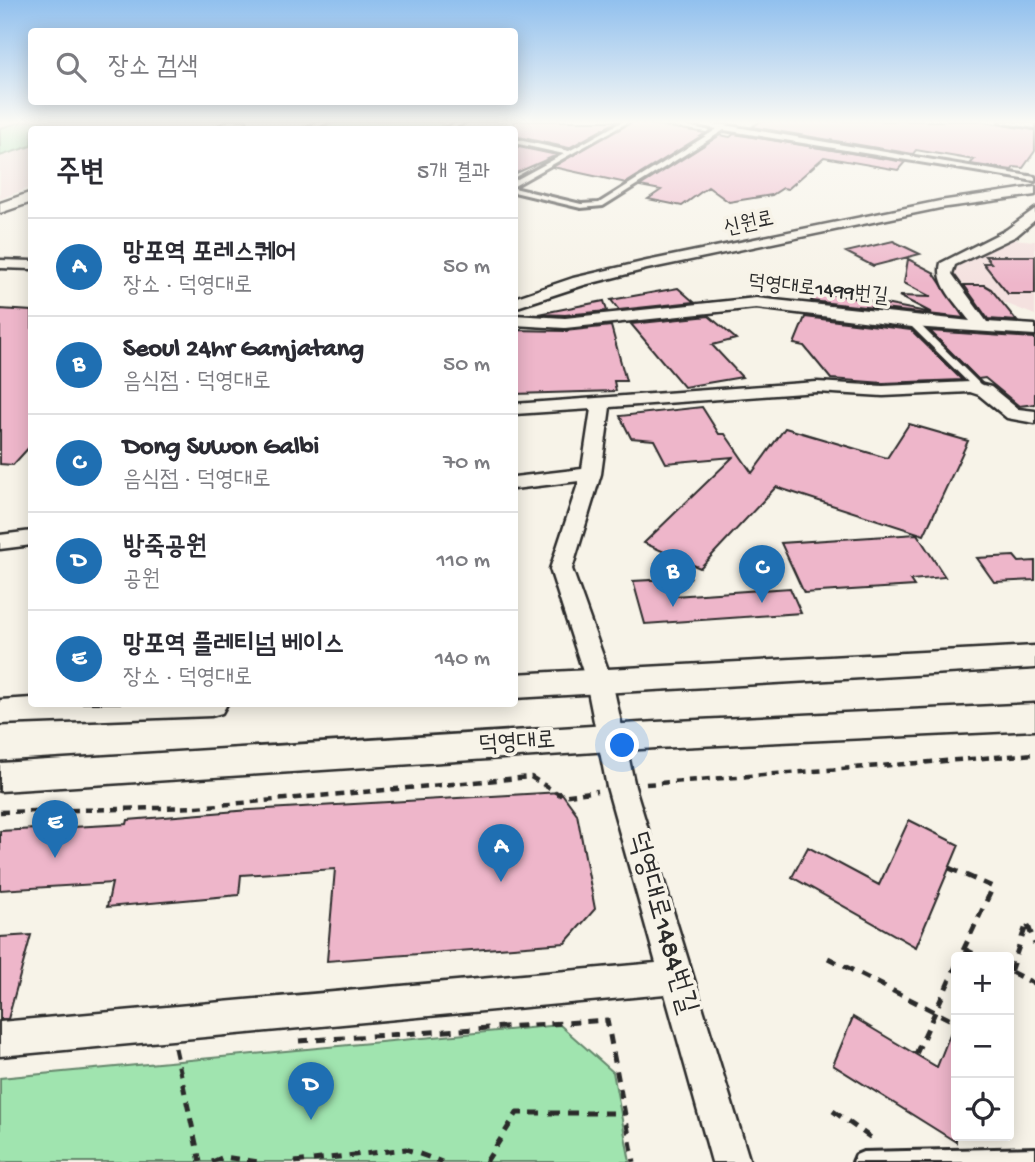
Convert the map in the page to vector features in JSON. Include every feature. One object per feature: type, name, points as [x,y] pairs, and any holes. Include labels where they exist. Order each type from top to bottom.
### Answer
[{"type":"street","name":"신원로","points":[[518,301],[539,293],[626,272],[849,226],[932,204],[1035,191]]},
{"type":"street","points":[[0,208],[28,198]]},
{"type":"street","points":[[981,325],[948,282],[945,274],[948,263],[1011,233],[1035,213]]},
{"type":"street","points":[[0,264],[28,265]]},
{"type":"street","name":"덕영대로1499번길","points":[[518,320],[565,323],[756,303],[912,322],[1035,330]]},
{"type":"street","points":[[518,409],[817,387],[883,391],[980,389],[1013,414],[1035,417]]},
{"type":"street","name":"덕영대로1484번길","points":[[601,404],[591,474],[561,569],[599,681],[621,787],[731,1162]]},
{"type":"street","points":[[518,483],[591,474]]},
{"type":"street","points":[[0,542],[28,538]]},
{"type":"street","points":[[518,686],[1035,657]]},
{"type":"street","points":[[0,712],[115,707]]},
{"type":"street","name":"덕영대로","points":[[0,776],[611,738],[1035,717]]},
{"type":"street","points":[[0,1039],[175,1043],[678,977]]},
{"type":"lane","points":[[518,191],[581,206],[601,205],[648,175]]},
{"type":"lane","points":[[1012,175],[1035,179]]},
{"type":"lane","points":[[912,322],[980,389]]},
{"type":"lane","points":[[863,1162],[1035,1158]]},
{"type":"path","points":[[0,812],[197,807],[531,777],[562,796],[621,787],[1035,754]]},
{"type":"path","points":[[950,868],[993,887],[962,952]]},
{"type":"path","points":[[1014,958],[1027,923],[1035,944]]},
{"type":"path","points":[[964,949],[970,952]]},
{"type":"path","points":[[828,958],[951,1020]]},
{"type":"path","points":[[1014,974],[1035,984]]},
{"type":"path","points":[[915,1054],[951,978]]},
{"type":"path","points":[[287,1042],[607,1020],[635,1162]]},
{"type":"path","points":[[175,1043],[200,1162]]},
{"type":"path","points":[[834,1111],[902,1161]]},
{"type":"path","points":[[486,1162],[517,1113],[625,1113]]},
{"type":"path","points":[[295,1162],[406,1149],[442,1162]]},
{"type":"path","points":[[212,1162],[224,1157],[259,1162]]},
{"type":"shaded area","points":[[0,175],[28,175],[28,188],[0,199]]},
{"type":"shaded area","points":[[1012,239],[1035,241],[1035,315],[982,294],[949,275],[967,258],[991,245]]},
{"type":"green space","points":[[560,1025],[613,1072],[630,1162],[0,1162],[0,1078]]},
{"type":"building","points":[[591,175],[638,175],[626,183]]},
{"type":"building","points":[[657,175],[803,175],[788,189],[783,188],[772,195],[729,202],[708,187],[682,206],[648,199],[661,190],[640,186]]},
{"type":"building","points":[[893,241],[920,254],[873,266],[846,252]]},
{"type":"building","points":[[985,256],[1035,256],[1035,294],[1008,294],[983,263],[991,263]]},
{"type":"building","points":[[908,259],[933,272],[964,318],[811,301],[814,294],[837,295],[932,313],[899,296],[931,297],[904,283]]},
{"type":"building","points":[[964,285],[984,285],[991,289],[1017,321],[988,319]]},
{"type":"building","points":[[678,288],[694,302],[619,310],[611,300]]},
{"type":"building","points":[[604,301],[607,311],[565,315],[538,314]]},
{"type":"building","points":[[0,309],[28,311],[28,448],[13,465],[0,464]]},
{"type":"building","points":[[709,316],[736,339],[712,345],[742,377],[684,387],[631,324]]},
{"type":"building","points":[[805,317],[911,330],[962,380],[883,383],[831,379],[804,346],[794,344]]},
{"type":"building","points":[[611,326],[626,381],[614,381],[616,391],[518,394],[518,330],[565,331]]},
{"type":"building","points":[[930,331],[1035,338],[1035,404],[1019,406],[985,378],[978,379]]},
{"type":"building","points":[[702,407],[719,434],[725,434],[752,473],[785,428],[887,458],[909,424],[968,441],[924,535],[776,487],[700,568],[644,543],[733,457],[666,463],[654,440],[631,438],[620,416]]},
{"type":"building","points":[[917,534],[945,577],[910,580],[914,586],[804,593],[781,543]]},
{"type":"building","points":[[1014,556],[1019,562],[1035,561],[1035,580],[994,582],[977,558]]},
{"type":"building","points":[[690,578],[673,596],[790,588],[801,613],[645,624],[633,581]]},
{"type":"building","points":[[561,792],[577,814],[595,909],[565,943],[327,961],[335,869],[241,875],[239,895],[107,907],[112,883],[0,890],[0,831],[127,824],[128,820],[250,810]]},
{"type":"building","points":[[909,820],[959,845],[916,947],[792,877],[808,847],[879,885]]},
{"type":"building","points":[[31,935],[8,1019],[0,1019],[0,937]]},
{"type":"building","points":[[853,1017],[937,1067],[951,1032],[951,1139],[833,1065]]},
{"type":"place","name":"Dong Suwon Galbi","points":[[762,603]]},
{"type":"place","name":"Seoul 24hr Gamjatang","points":[[673,607]]},
{"type":"place","name":"망포역 플레티넘 베이스","points":[[55,858]]},
{"type":"place","name":"망포역 포레스퀘어","points":[[501,882]]},
{"type":"place","name":"방죽공원","points":[[311,1120]]}]
